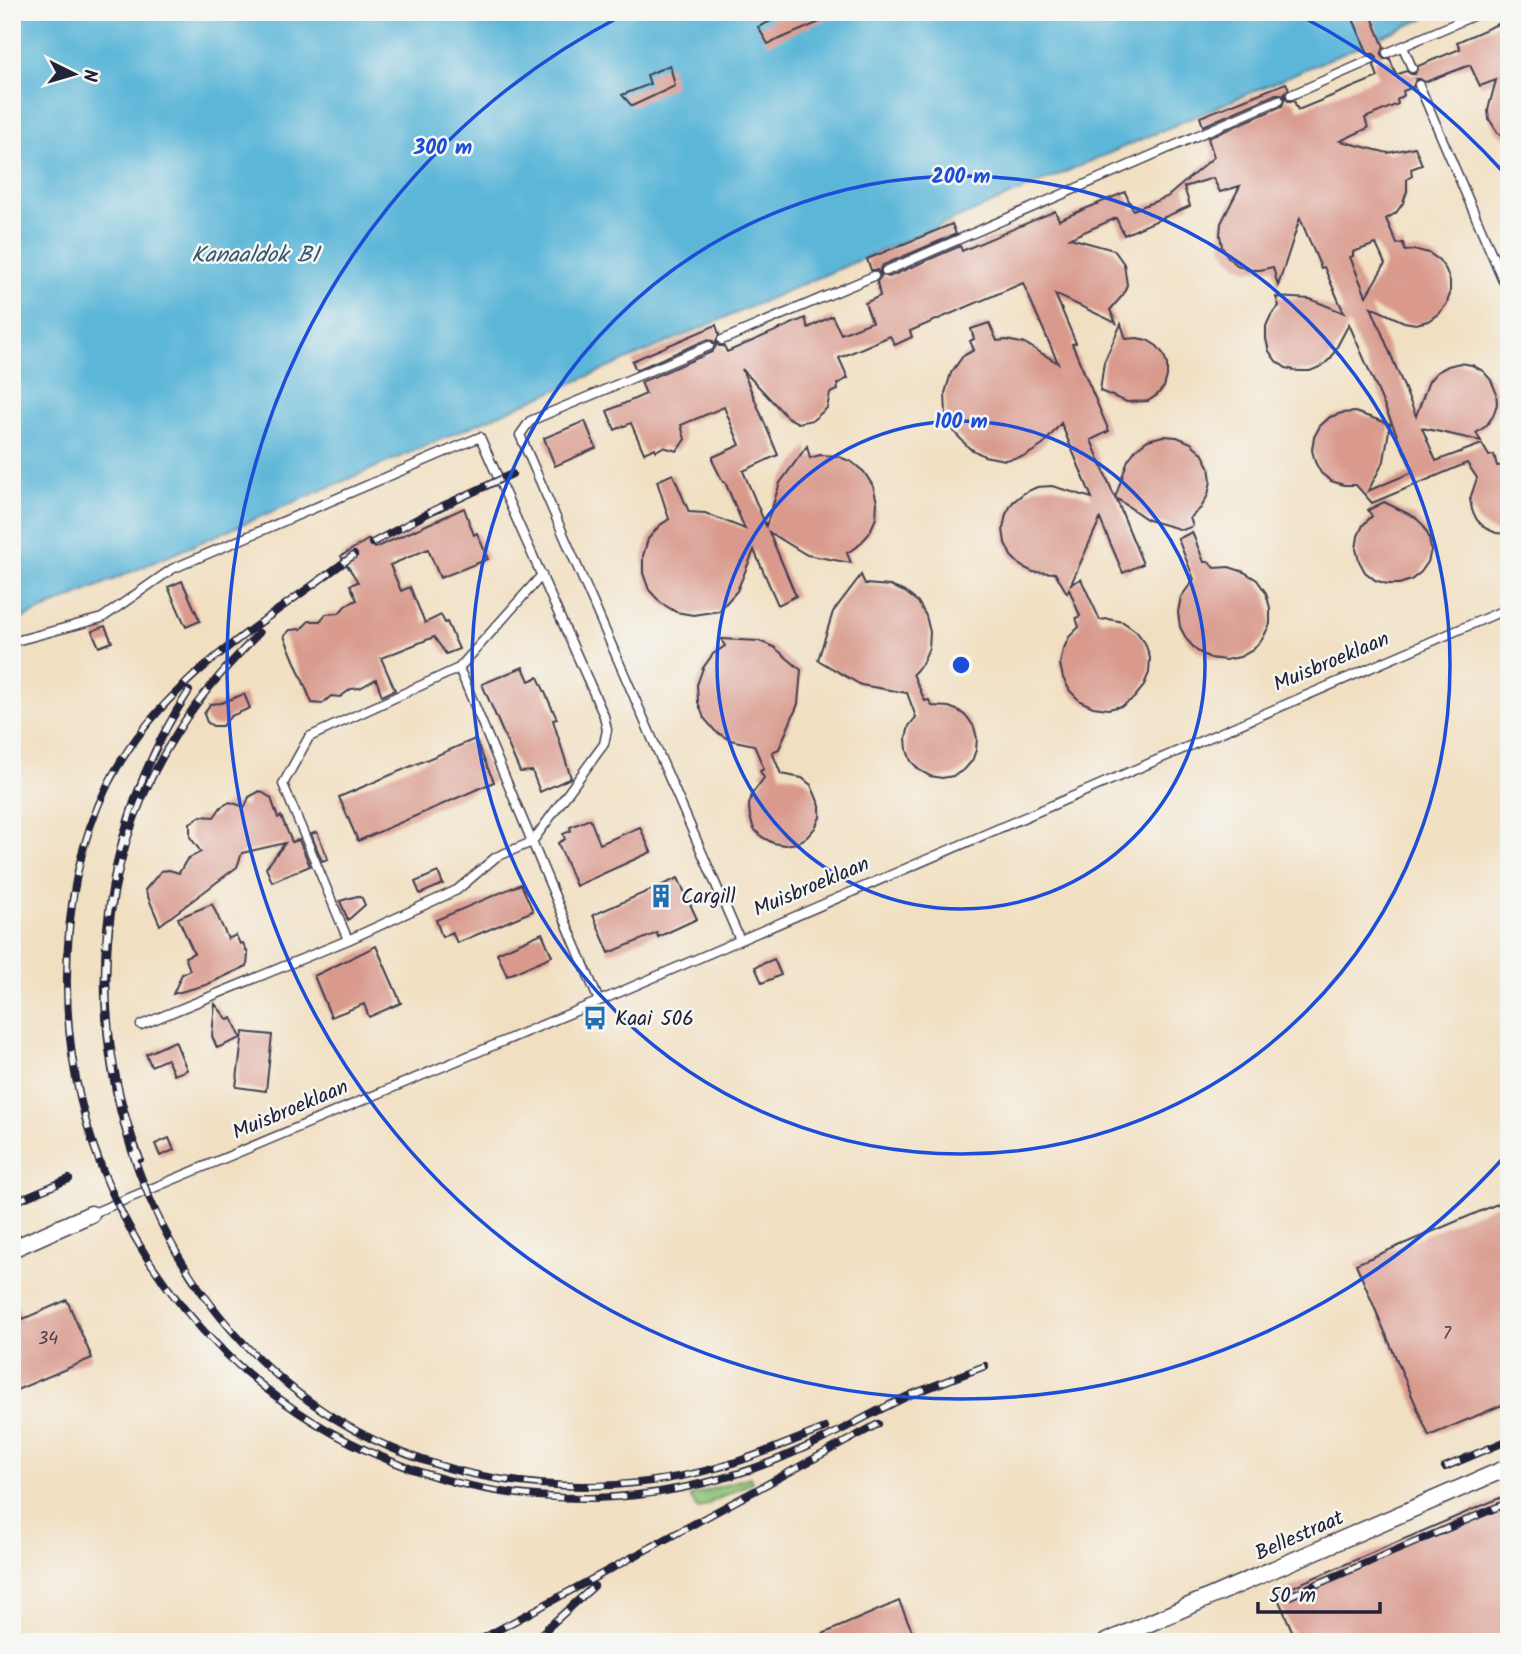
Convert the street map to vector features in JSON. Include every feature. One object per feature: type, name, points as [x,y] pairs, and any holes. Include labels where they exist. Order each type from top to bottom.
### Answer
[{"type":"street","name":"Muisbroeklaan","points":[[12,1249],[91,1214]]},
{"type":"street","name":"Bellestraat","points":[[1106,1642],[1509,1467]]},
{"type":"lane","points":[[1387,53],[1482,12]]},
{"type":"lane","points":[[1403,47],[1412,68]]},
{"type":"lane","points":[[1291,95],[1371,60]]},
{"type":"lane","points":[[1419,85],[1509,294]]},
{"type":"lane","points":[[886,271],[1279,100]]},
{"type":"lane","points":[[722,340],[874,276]]},
{"type":"lane","points":[[709,346],[530,421],[520,435],[740,940]]},
{"type":"lane","points":[[12,642],[102,618],[172,569],[480,437],[604,716],[607,730],[604,744],[532,842],[496,857],[457,890],[348,940],[141,1025]]},
{"type":"lane","points":[[348,940],[283,784],[309,737],[459,668],[542,575]]},
{"type":"lane","name":"Muisbroeklaan","points":[[91,1214],[599,1001],[1509,608]]},
{"type":"lane","points":[[459,668],[599,1001]]},
{"type":"green space","points":[[750,1477],[752,1482],[698,1509],[690,1496]]},
{"type":"water","name":"Kanaaldok B1","points":[[12,12],[1439,12],[12,623]]},
{"type":"building","points":[[774,12],[843,12],[768,44],[758,27],[771,21]]},
{"type":"building","points":[[1350,12],[1370,12],[1384,47],[1381,55],[1384,59],[1390,59],[1396,75],[1406,71],[1415,74],[1418,66],[1460,49],[1457,42],[1509,19],[1509,139],[1498,133],[1489,119],[1488,110],[1496,80],[1480,86],[1470,65],[1425,82],[1416,79],[1413,87],[1403,91],[1404,95],[1397,100],[1398,104],[1365,118],[1368,128],[1340,141],[1388,153],[1415,147],[1422,165],[1411,169],[1412,176],[1407,179],[1403,203],[1396,213],[1386,219],[1397,244],[1403,243],[1405,251],[1429,253],[1439,260],[1450,281],[1450,294],[1446,305],[1438,314],[1428,321],[1416,324],[1404,322],[1371,307],[1416,416],[1429,381],[1437,372],[1448,366],[1460,363],[1472,365],[1483,371],[1491,380],[1497,404],[1486,426],[1476,433],[1481,441],[1422,428],[1436,461],[1482,444],[1489,456],[1494,455],[1497,466],[1509,465],[1509,534],[1496,533],[1477,520],[1470,499],[1477,478],[1467,463],[1372,503],[1356,485],[1331,481],[1321,473],[1312,450],[1314,437],[1320,426],[1330,417],[1355,412],[1390,424],[1384,461],[1368,491],[1413,472],[1349,324],[1331,358],[1310,371],[1286,368],[1276,361],[1269,351],[1266,326],[1279,306],[1276,297],[1310,299],[1344,313],[1300,218],[1278,286],[1273,267],[1248,270],[1228,257],[1222,247],[1221,223],[1240,186],[1220,192],[1213,178],[1184,187],[1190,206],[1124,235],[1116,218],[1070,238],[1114,250],[1124,264],[1127,285],[1123,295],[1110,310],[1116,323],[1055,294],[1076,343],[1072,344],[1109,431],[1091,440],[1115,498],[1128,460],[1137,448],[1148,440],[1163,436],[1177,437],[1191,443],[1202,453],[1209,466],[1211,481],[1208,495],[1201,508],[1190,518],[1193,526],[1183,530],[1148,520],[1116,498],[1143,564],[1123,573],[1100,519],[1071,584],[1081,579],[1100,620],[1123,622],[1136,631],[1145,643],[1150,658],[1149,673],[1134,698],[1122,706],[1108,709],[1093,707],[1080,701],[1070,691],[1060,664],[1069,637],[1079,627],[1076,618],[1080,616],[1069,589],[1067,593],[1055,573],[1033,572],[1021,566],[1011,556],[1005,543],[1003,529],[1006,514],[1013,502],[1024,493],[1037,487],[1052,486],[1092,498],[1061,423],[1043,445],[1025,456],[1005,460],[984,456],[969,448],[955,433],[946,414],[945,393],[951,373],[963,356],[974,350],[970,341],[974,339],[971,329],[989,323],[997,341],[1026,344],[1058,363],[1023,283],[910,331],[912,337],[895,345],[890,336],[839,358],[848,378],[837,384],[838,390],[830,393],[827,408],[813,420],[798,423],[787,417],[742,369],[778,455],[743,471],[766,526],[780,483],[807,446],[810,458],[820,455],[837,456],[852,462],[864,472],[873,486],[877,502],[876,518],[869,534],[847,553],[851,563],[807,555],[769,532],[796,596],[778,605],[754,550],[737,591],[719,611],[693,615],[676,612],[661,603],[649,590],[643,573],[643,556],[648,539],[669,519],[657,481],[673,474],[689,512],[705,513],[745,529],[725,482],[713,462],[713,457],[740,445],[724,407],[681,425],[685,439],[677,451],[663,447],[644,453],[631,423],[615,430],[607,411],[646,394],[641,382],[712,352],[716,346],[713,341],[706,340],[636,370],[632,361],[716,325],[719,334],[716,342],[719,346],[724,346],[727,352],[805,318],[808,328],[832,316],[841,334],[872,322],[865,303],[880,296],[877,282],[881,276],[877,270],[871,270],[867,259],[952,224],[956,234],[883,265],[880,274],[889,277],[960,246],[962,251],[1055,211],[1059,220],[1125,192],[1133,210],[1167,197],[1214,157],[1208,138],[1282,106],[1285,98],[1282,94],[1276,94],[1203,126],[1200,117],[1286,83],[1289,89],[1285,92],[1285,97],[1288,101],[1294,101],[1298,110],[1378,77],[1374,66],[1377,58],[1374,54],[1368,54]],"holes":[[[1376,244],[1385,264],[1366,296],[1350,257],[1353,252]]]},
{"type":"building","points":[[670,65],[675,86],[632,106],[622,95],[650,84],[647,75]]},
{"type":"building","points":[[1121,324],[1126,339],[1147,340],[1157,346],[1164,355],[1167,376],[1164,387],[1148,401],[1127,402],[1100,391],[1104,362]]},
{"type":"building","points":[[585,421],[596,448],[555,466],[544,438]]},
{"type":"building","points":[[1384,502],[1415,517],[1424,526],[1429,537],[1431,550],[1428,562],[1411,580],[1399,584],[1375,580],[1365,572],[1356,549],[1363,525],[1372,516],[1368,510]]},
{"type":"building","points":[[464,508],[474,535],[477,533],[488,559],[440,578],[428,549],[390,565],[401,591],[410,587],[425,623],[441,615],[459,649],[446,654],[434,637],[381,658],[395,690],[382,696],[376,679],[360,688],[351,689],[340,697],[331,696],[322,704],[312,703],[284,636],[290,630],[301,629],[309,621],[320,621],[326,614],[339,613],[346,605],[357,600],[350,585],[358,582],[341,556],[369,539],[375,548]]},
{"type":"building","points":[[1192,532],[1204,562],[1209,562],[1214,568],[1229,567],[1244,572],[1257,580],[1266,593],[1270,624],[1253,650],[1240,657],[1225,660],[1210,658],[1197,651],[1180,627],[1178,612],[1181,597],[1194,579],[1178,539]]},
{"type":"building","points":[[861,575],[865,584],[890,586],[905,592],[918,602],[926,616],[930,632],[929,648],[922,664],[913,674],[925,701],[929,700],[932,706],[949,707],[959,711],[974,727],[977,738],[972,761],[964,770],[953,776],[930,776],[919,770],[911,761],[906,738],[909,726],[916,717],[907,693],[861,685],[818,660],[833,612]]},
{"type":"building","points":[[182,581],[200,621],[186,627],[168,587]]},
{"type":"building","points":[[105,626],[112,642],[99,647],[92,631]]},
{"type":"building","points":[[721,639],[759,641],[774,647],[801,670],[798,704],[779,749],[772,752],[781,774],[802,778],[811,785],[820,806],[820,817],[815,828],[797,843],[773,843],[754,829],[749,805],[752,794],[764,778],[760,771],[764,769],[754,745],[730,740],[715,731],[704,718],[698,702],[697,685],[703,668],[713,654],[725,646]]},
{"type":"building","points":[[523,667],[529,681],[538,677],[557,719],[553,720],[571,778],[540,792],[532,771],[520,772],[482,684]]},
{"type":"building","points":[[244,694],[250,708],[231,716],[222,726],[213,726],[207,722],[204,714],[210,704],[221,703]]},
{"type":"building","points":[[475,739],[494,782],[358,841],[339,797]]},
{"type":"building","points":[[260,791],[271,798],[278,818],[281,816],[292,842],[299,840],[310,866],[272,882],[266,868],[285,843],[242,853],[237,867],[160,925],[145,890],[161,871],[179,873],[187,859],[201,852],[190,837],[190,823],[201,816],[214,817],[221,807],[230,802],[245,807],[249,797]]},
{"type":"building","points":[[590,819],[600,844],[640,827],[651,852],[576,886],[558,843],[565,839],[563,834],[571,831],[570,827]]},
{"type":"building","points":[[317,832],[328,859],[322,861],[311,834]]},
{"type":"building","points":[[438,872],[443,884],[420,894],[415,882]]},
{"type":"building","points":[[678,878],[697,919],[658,937],[657,933],[609,953],[593,915]]},
{"type":"building","points":[[521,884],[533,911],[457,943],[452,932],[442,937],[436,920]]},
{"type":"building","points":[[357,896],[362,898],[365,905],[348,920],[340,901]]},
{"type":"building","points":[[212,904],[228,939],[236,935],[240,944],[243,943],[248,954],[247,966],[206,985],[173,994],[182,974],[190,970],[185,957],[194,953],[178,918]]},
{"type":"building","points":[[542,933],[552,956],[507,976],[497,953]]},
{"type":"building","points":[[376,946],[401,1003],[369,1017],[364,1004],[331,1017],[314,976]]},
{"type":"building","points":[[774,959],[781,975],[762,983],[755,967]]},
{"type":"building","points":[[215,1004],[228,1020],[232,1018],[241,1038],[217,1048],[212,1036]]},
{"type":"building","points":[[243,1032],[272,1035],[266,1091],[236,1087]]},
{"type":"building","points":[[175,1041],[187,1070],[174,1075],[167,1059],[151,1066],[146,1054]]},
{"type":"building","points":[[169,1138],[174,1150],[160,1156],[155,1144]]},
{"type":"building","points":[[1509,1199],[1509,1402],[1429,1436],[1356,1264]]},
{"type":"building","points":[[12,1294],[23,1319],[67,1300],[92,1358],[12,1392]]},
{"type":"building","points":[[1509,1494],[1509,1642],[1297,1642],[1276,1594]]},
{"type":"building","points":[[899,1601],[917,1642],[804,1642]]},
{"type":"railway","points":[[372,543],[432,511],[512,474]]},
{"type":"railway","points":[[317,582],[354,555]]},
{"type":"railway","points":[[324,577],[232,644],[175,693],[150,721],[127,751],[108,784],[88,832],[81,858],[71,909],[67,962],[67,988],[79,1092],[110,1189],[160,1276],[224,1352],[302,1414],[391,1461],[489,1489],[593,1498],[647,1494],[701,1484],[779,1459],[917,1392]]},
{"type":"railway","points":[[140,1159],[123,1106],[112,1051],[107,996],[108,940],[116,885],[130,831],[151,780],[178,731],[206,692],[259,633]]},
{"type":"railway","points":[[189,691],[133,804],[107,926],[109,1050],[138,1170],[193,1279],[273,1371],[375,1440],[499,1479],[581,1486],[663,1479],[730,1464],[825,1428]]},
{"type":"railway","points":[[12,1203],[69,1179]]},
{"type":"railway","points":[[910,1395],[985,1366]]},
{"type":"railway","points":[[476,1642],[878,1424]]},
{"type":"railway","points":[[1445,1467],[1509,1440]]},
{"type":"railway","points":[[1287,1597],[1509,1502]]},
{"type":"railway","points":[[532,1642],[594,1586]]},
{"type":"place","name":"Cargill","points":[[661,896]]},
{"type":"place","name":"Kaai 506","points":[[595,1018]]}]
